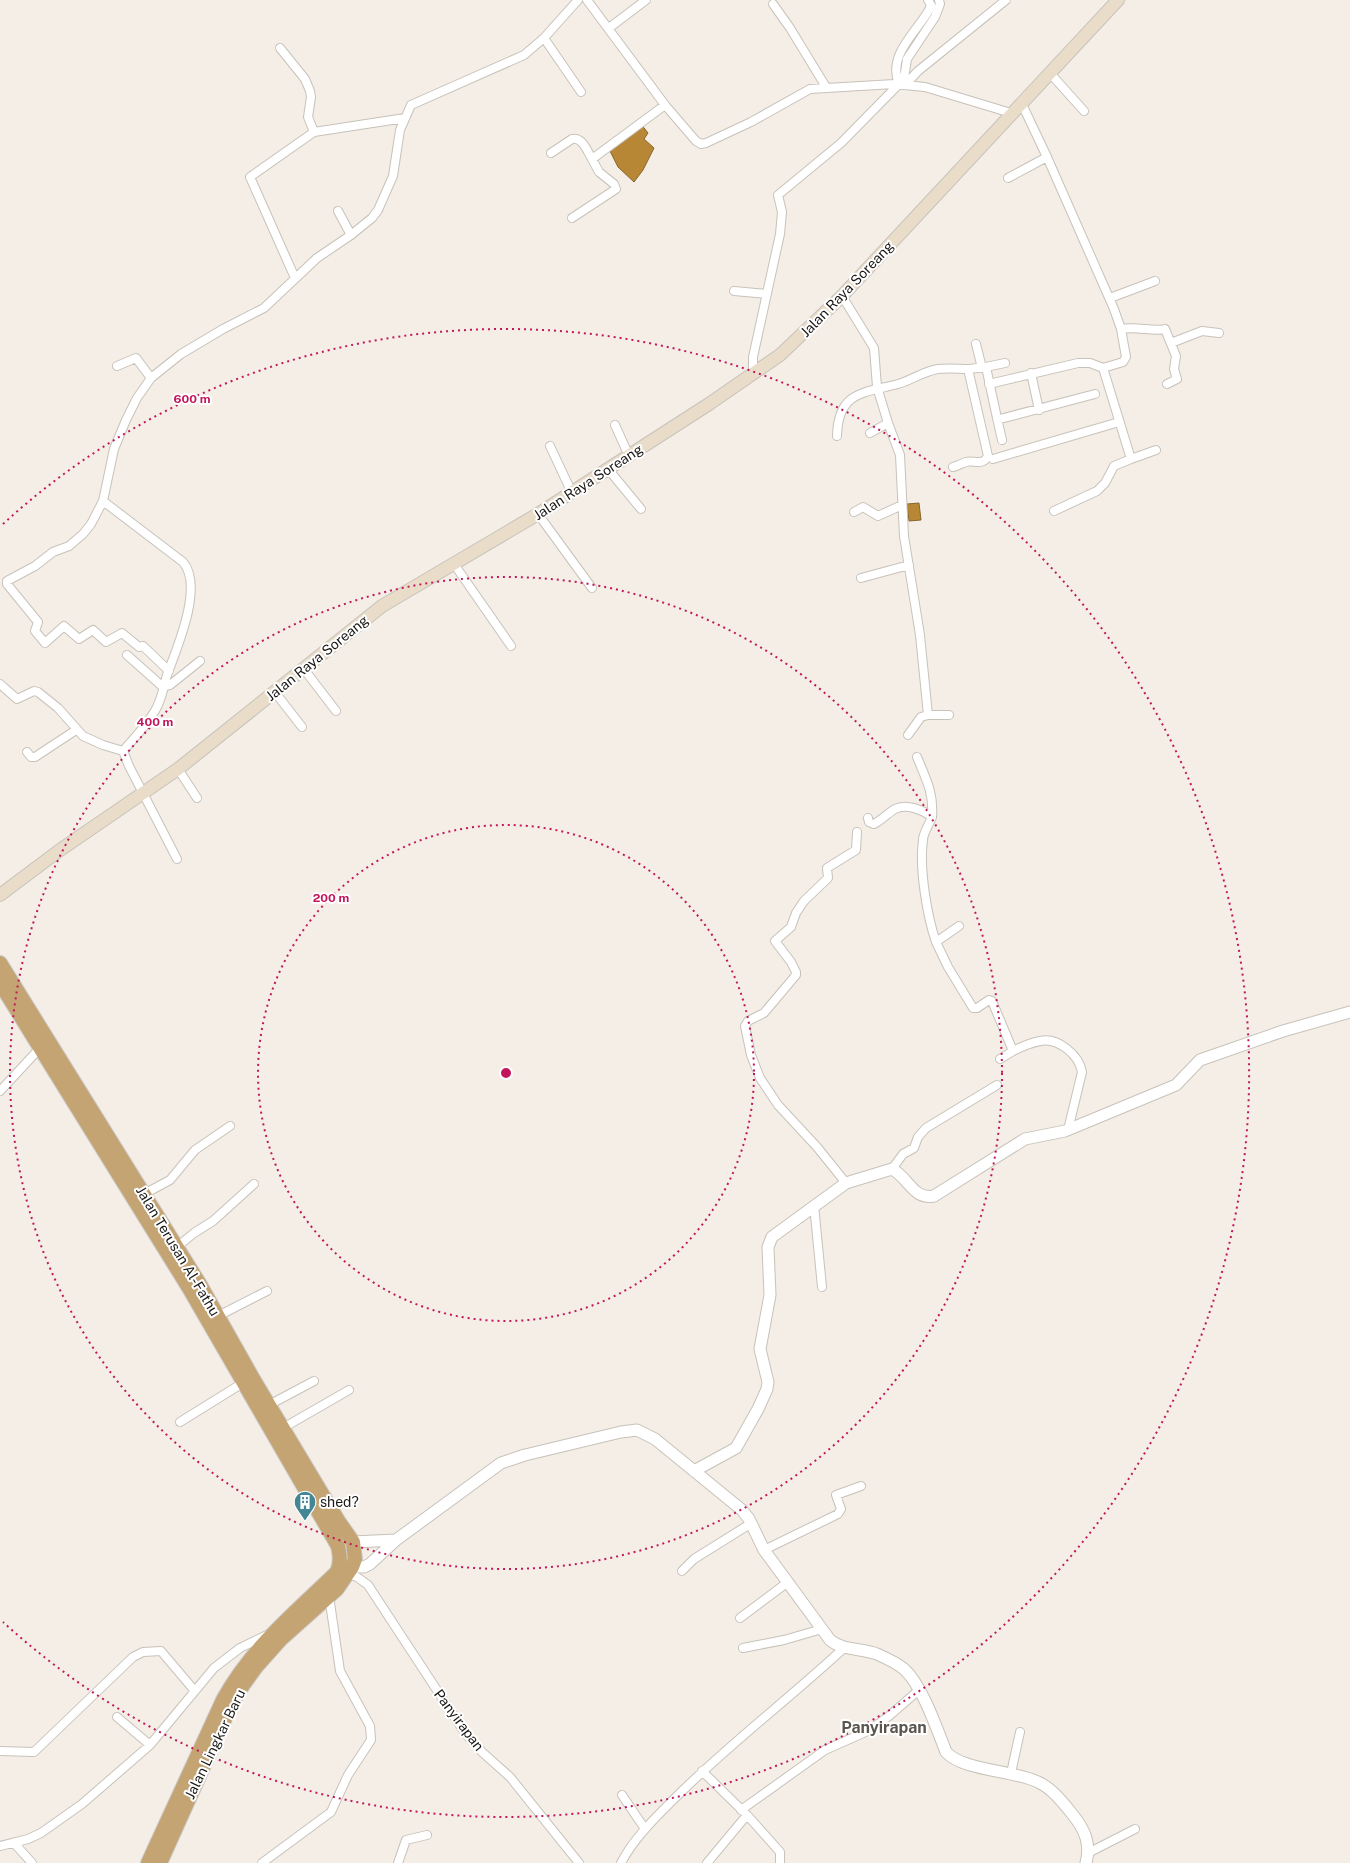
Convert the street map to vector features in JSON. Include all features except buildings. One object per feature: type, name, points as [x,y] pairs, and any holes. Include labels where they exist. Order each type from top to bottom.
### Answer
[{"type":"highway","name":"Jalan Terusan Al-Fathu","points":[[0,962],[144,1194],[164,1238],[177,1247],[218,1316],[248,1380],[269,1405],[339,1522],[353,1542]]},
{"type":"highway","name":"Jalan Terusan Al-Fathu","points":[[0,983],[40,1048],[164,1238],[248,1380],[338,1546]]},
{"type":"highway","points":[[350,1571],[355,1560],[353,1542]]},
{"type":"highway","name":"Jalan Lingkar Baru","points":[[277,1636],[337,1572],[340,1564],[338,1546]]},
{"type":"highway","name":"Jalan Lingkar Baru","points":[[157,1861],[223,1700],[246,1662],[329,1596],[350,1571]]},
{"type":"main road","name":"Jalan Raya Soreang","points":[[0,896],[60,850],[178,770],[274,691],[382,606],[572,493],[753,374],[794,343],[842,296],[1020,102],[1118,0]]},
{"type":"street","points":[[169,671],[143,646],[138,647],[122,633],[106,642],[93,630],[79,639],[64,626],[45,643],[35,631],[38,622],[6,582],[8,579],[35,566],[53,552],[69,546],[83,534],[91,524],[103,501],[116,444],[130,412],[151,378],[181,354],[223,329],[264,308],[317,258],[351,235],[378,210],[393,176],[400,130],[409,107],[414,103],[524,56],[544,38],[578,0]]},
{"type":"street","points":[[587,0],[665,105],[696,141],[704,144],[751,122],[806,90],[826,87],[902,84],[926,87],[1011,113]]},
{"type":"street","points":[[608,28],[646,0]]},
{"type":"street","points":[[902,84],[896,78],[897,58],[930,10],[931,5],[928,0]]},
{"type":"street","points":[[902,84],[907,59],[935,16],[940,4],[939,0]]},
{"type":"street","points":[[753,374],[753,358],[767,294],[782,212],[778,195],[841,143],[902,84],[1006,0]]},
{"type":"street","points":[[773,4],[790,28],[826,87]]},
{"type":"street","points":[[544,38],[581,92]]},
{"type":"street","points":[[280,48],[305,80],[310,91],[312,97],[308,117],[314,132]]},
{"type":"street","points":[[1049,72],[1084,111]]},
{"type":"street","points":[[989,384],[1078,363],[1090,363],[1103,368],[1125,360],[1121,329],[1110,298],[1047,157],[1020,102]]},
{"type":"street","points":[[592,159],[665,105]]},
{"type":"street","points":[[295,278],[250,179],[258,170],[314,132],[405,118]]},
{"type":"street","points":[[551,153],[572,139],[576,138],[580,140],[599,172],[614,184],[616,189],[572,218]]},
{"type":"street","points":[[1008,178],[1047,157]]},
{"type":"street","points":[[338,211],[351,235]]},
{"type":"street","points":[[1110,298],[1155,281]]},
{"type":"street","points":[[734,290],[767,294]]},
{"type":"street","points":[[842,296],[874,348],[877,387],[900,455],[904,536],[925,669],[928,715]]},
{"type":"street","points":[[1121,329],[1137,327],[1158,331],[1165,329],[1177,360],[1174,369],[1177,379],[1167,384]]},
{"type":"street","points":[[1171,343],[1202,330],[1219,333]]},
{"type":"street","points":[[976,344],[989,384],[1002,440]]},
{"type":"street","points":[[117,366],[136,358],[151,378]]},
{"type":"street","points":[[837,436],[838,419],[847,403],[859,393],[877,387],[899,384],[938,369],[984,368],[1005,363]]},
{"type":"street","points":[[1103,368],[1131,459]]},
{"type":"street","points":[[953,467],[968,461],[980,462],[988,456],[968,369]]},
{"type":"street","points":[[1031,373],[1039,410]]},
{"type":"street","points":[[997,418],[1002,419],[1039,410],[1095,394]]},
{"type":"street","points":[[993,459],[1119,422]]},
{"type":"street","points":[[870,433],[888,423]]},
{"type":"street","points":[[615,425],[629,456]]},
{"type":"street","points":[[550,446],[572,493]]},
{"type":"street","points":[[1054,511],[1097,491],[1105,483],[1114,466],[1156,450]]},
{"type":"street","points":[[608,469],[641,509]]},
{"type":"street","points":[[103,501],[183,562],[188,570],[190,583],[185,626],[156,708],[123,751]]},
{"type":"street","points":[[854,512],[863,507],[875,515],[880,515],[902,505]]},
{"type":"street","points":[[538,514],[592,588]]},
{"type":"street","points":[[454,564],[511,646]]},
{"type":"street","points":[[861,578],[909,565]]},
{"type":"street","points":[[127,655],[164,687]]},
{"type":"street","points":[[164,687],[170,685],[200,661]]},
{"type":"street","points":[[303,668],[336,711]]},
{"type":"street","points":[[0,684],[17,699],[34,691],[38,692],[58,708],[76,730],[83,736],[123,751],[129,766],[177,859]]},
{"type":"street","points":[[274,691],[302,727]]},
{"type":"street","points":[[908,735],[921,717],[928,715],[949,715]]},
{"type":"street","points":[[27,752],[31,757],[35,757],[76,730]]},
{"type":"street","points":[[917,757],[933,802],[932,817],[922,839],[928,916],[936,942],[948,967],[973,1008],[977,1008],[989,1000],[992,1001],[1013,1051]]},
{"type":"street","points":[[178,770],[197,798]]},
{"type":"street","points":[[868,818],[869,822],[874,824],[896,809],[908,807],[925,812],[932,817]]},
{"type":"street","points":[[846,1183],[817,1147],[778,1105],[760,1078],[751,1055],[745,1026],[748,1021],[764,1013],[796,975],[791,962],[775,941],[791,927],[796,913],[804,901],[828,878],[827,868],[856,850],[856,832]]},
{"type":"street","points":[[936,942],[959,926]]},
{"type":"street","points":[[892,1169],[900,1173],[918,1194],[928,1197],[934,1196],[1025,1139],[1068,1130],[1176,1085],[1197,1061],[1283,1031],[1350,1012]]},
{"type":"street","points":[[1000,1059],[1013,1051],[1041,1040],[1063,1046],[1077,1060],[1082,1072],[1068,1130]]},
{"type":"street","points":[[0,1091],[40,1048]]},
{"type":"street","points":[[694,1471],[736,1448],[758,1409],[768,1386],[760,1349],[770,1295],[768,1243],[775,1234],[846,1183],[892,1169],[903,1154],[915,1147],[918,1137],[924,1130],[980,1094],[996,1086]]},
{"type":"street","points":[[144,1194],[170,1180],[195,1150],[230,1126]]},
{"type":"street","points":[[177,1247],[194,1233],[213,1221],[254,1184]]},
{"type":"street","points":[[814,1205],[822,1287]]},
{"type":"street","points":[[218,1316],[267,1291]]},
{"type":"street","points":[[180,1422],[248,1380]]},
{"type":"street","points":[[269,1405],[314,1380]]},
{"type":"street","points":[[283,1428],[349,1390]]},
{"type":"street","points":[[350,1571],[366,1566],[396,1540],[501,1463],[525,1455],[621,1432],[637,1430],[647,1434],[694,1471],[733,1503],[746,1516],[764,1550],[832,1642],[845,1647],[863,1650],[894,1663],[904,1670],[919,1690],[946,1752],[950,1756],[965,1764],[1011,1773],[1038,1781],[1058,1798],[1084,1829],[1087,1839],[1087,1858]]},
{"type":"street","points":[[764,1550],[838,1514],[841,1509],[836,1495],[861,1486]]},
{"type":"street","points":[[682,1572],[694,1559],[750,1524]]},
{"type":"street","points":[[353,1542],[396,1540]]},
{"type":"street","name":"Panyirapan","points":[[350,1571],[368,1585],[443,1701],[469,1737],[482,1752],[515,1782],[579,1863]]},
{"type":"street","points":[[740,1618],[788,1582]]},
{"type":"street","points":[[262,1863],[331,1812],[348,1775],[371,1740],[370,1726],[340,1671],[329,1596]]},
{"type":"street","points":[[743,1648],[784,1640],[822,1629]]},
{"type":"street","points":[[0,1846],[28,1839],[51,1827],[108,1783],[150,1745],[194,1690],[214,1668],[230,1654],[255,1640],[277,1636]]},
{"type":"street","points":[[621,1863],[625,1854],[645,1829],[702,1771],[845,1647]]},
{"type":"street","points":[[0,1751],[34,1752],[133,1657],[139,1653],[161,1651],[194,1690]]},
{"type":"street","points":[[707,1863],[744,1813],[825,1750],[870,1730],[919,1690]]},
{"type":"street","points":[[117,1717],[150,1745]]},
{"type":"street","points":[[1011,1773],[1020,1732]]},
{"type":"street","points":[[702,1771],[780,1852],[780,1863]]},
{"type":"street","points":[[622,1795],[645,1829]]},
{"type":"street","points":[[1087,1858],[1134,1829]]},
{"type":"street","points":[[398,1863],[406,1840],[427,1834]]},
{"type":"street","points":[[14,1843],[32,1863]]},
{"type":"shaded area","points":[[641,124],[648,133],[644,139],[654,148],[643,170],[634,182],[618,167],[609,149]]},
{"type":"shaded area","points":[[919,503],[921,520],[909,521],[907,504]]},
{"type":"place","name":"shed?","points":[[305,1522]]},
{"type":"district","name":"Panyirapan","points":[[884,1727]]}]
